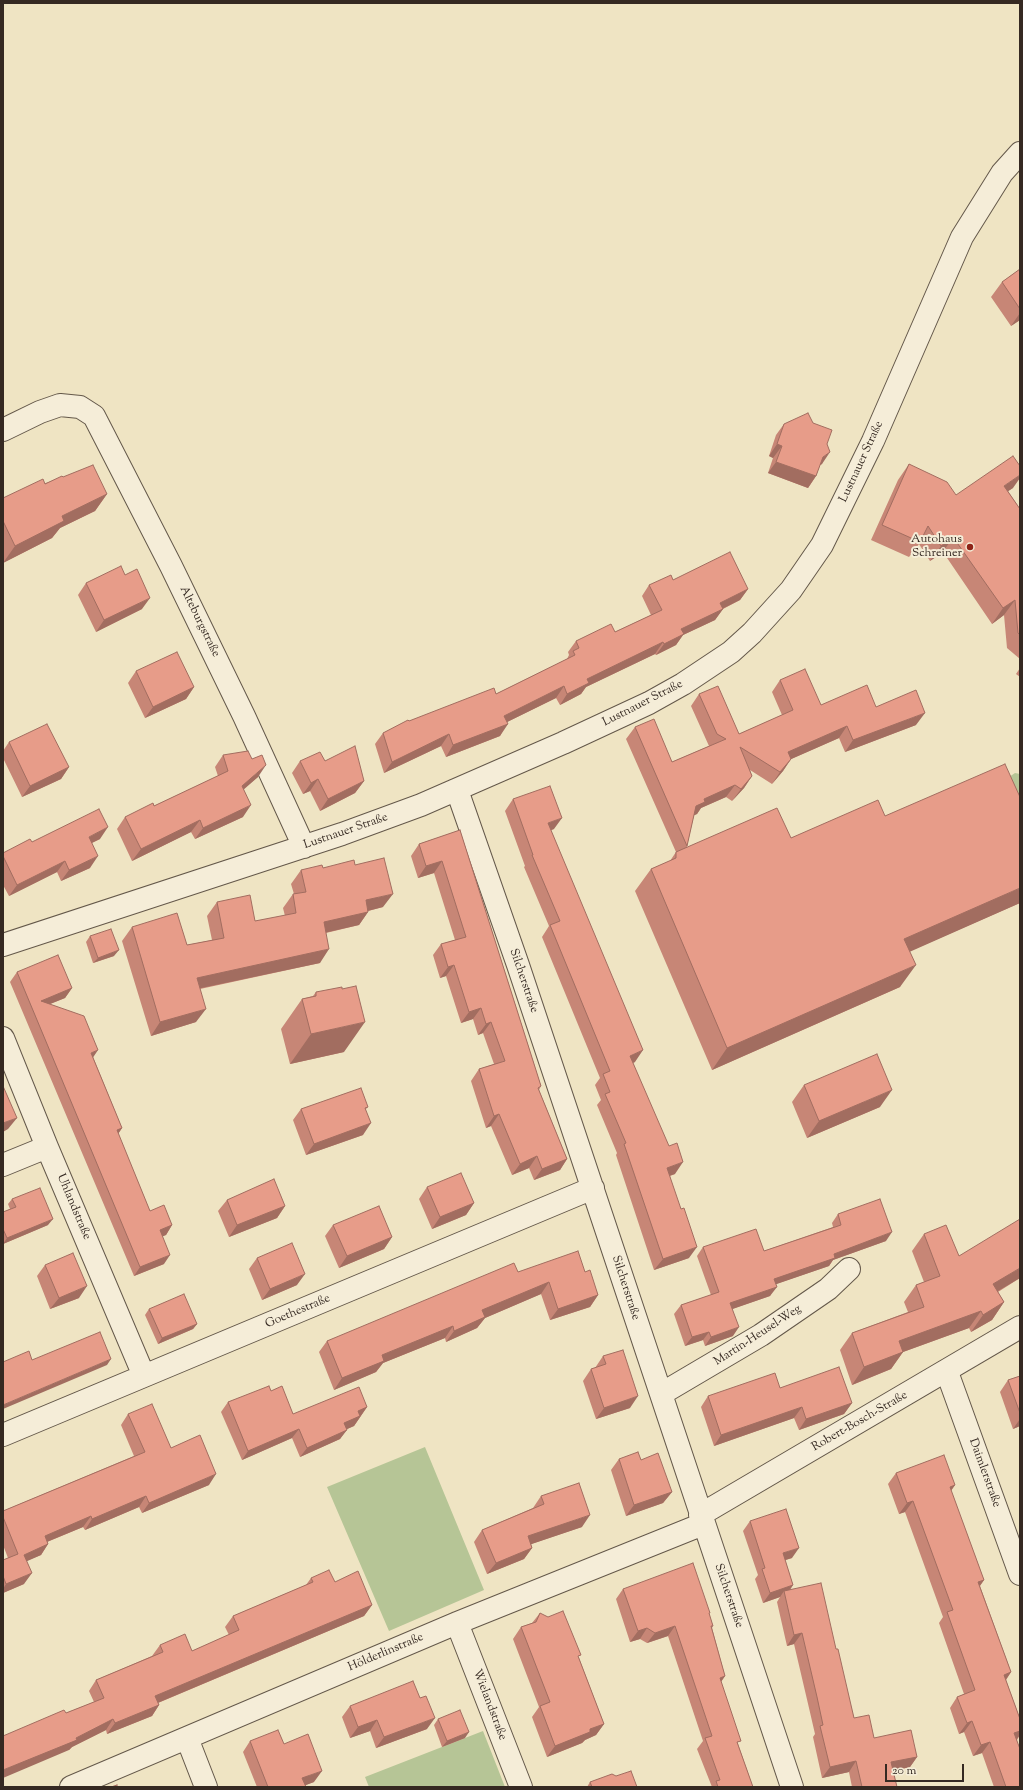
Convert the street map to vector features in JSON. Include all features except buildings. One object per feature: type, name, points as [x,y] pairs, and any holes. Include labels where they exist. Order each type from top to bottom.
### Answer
[{"type":"street","name":"Lustnauer Straße","points":[[3,945],[304,847],[382,820],[457,790],[605,724],[683,684],[731,652],[752,634],[791,590],[822,544],[846,499],[876,434],[962,237],[1002,172],[1020,153]]},
{"type":"street","name":"Alteburgstraße","points":[[3,430],[40,412],[60,405],[80,407],[94,416],[168,559],[241,709],[304,847]]},
{"type":"street","name":"Silcherstraße","points":[[457,790],[592,1188],[792,1787]]},
{"type":"street","name":"Uhlandstraße","points":[[3,1038],[47,1147],[144,1376]]},
{"type":"street","points":[[3,1165],[47,1147]]},
{"type":"street","name":"Goethestraße","points":[[3,1435],[592,1188]]},
{"type":"street","name":"Martin-Heusel-Weg","points":[[661,1394],[761,1335],[828,1289],[849,1269]]},
{"type":"street","name":"Robert-Bosch-Straße","points":[[702,1520],[1020,1327]]},
{"type":"street","name":"Daimlerstraße","points":[[947,1372],[1020,1574]]},
{"type":"street","name":"Hölderlinstraße","points":[[71,1787],[702,1520]]},
{"type":"street","name":"Wielandstraße","points":[[457,1623],[521,1787]]},
{"type":"street","points":[[187,1738],[206,1787]]},
{"type":"green space","points":[[1015,773],[1020,774],[1020,815],[1009,777]]},
{"type":"green space","points":[[425,1447],[484,1590],[389,1631],[327,1487]]},
{"type":"green space","points":[[483,1731],[505,1787],[369,1787],[365,1777]]},
{"type":"place","name":"Autohaus Schreiner","points":[[970,547]]}]
